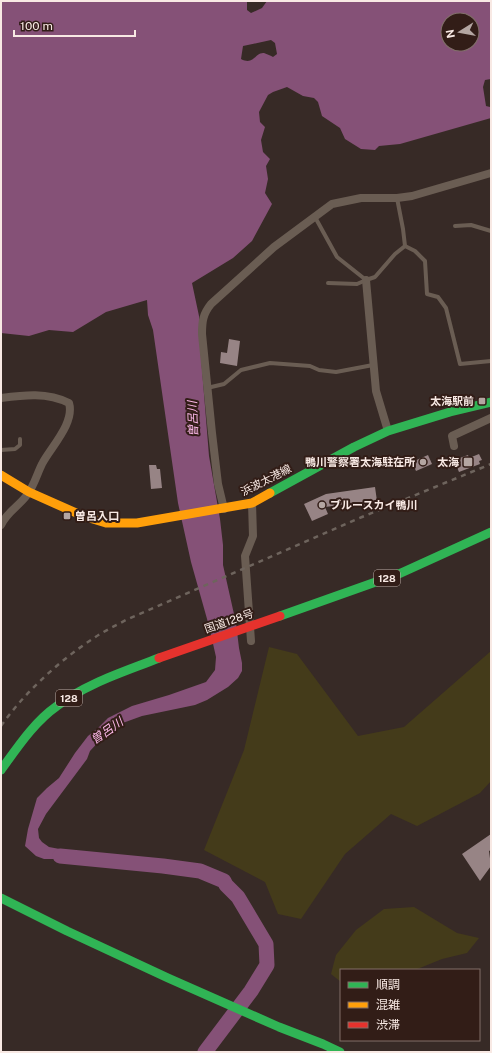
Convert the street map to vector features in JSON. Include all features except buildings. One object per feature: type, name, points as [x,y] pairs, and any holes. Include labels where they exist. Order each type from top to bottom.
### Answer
[{"type":"main road","name":"浜波太港線","points":[[1,475],[29,492],[70,512],[106,523],[138,524],[252,503],[347,450],[388,431],[450,412],[491,402]]},
{"type":"main road","name":"国道128号","points":[[1,770],[27,734],[56,706],[87,687],[159,658],[401,573],[491,532]]},
{"type":"main road","points":[[1,898],[132,962],[271,1024],[340,1052]]},
{"type":"street","points":[[222,509],[202,334],[202,321],[210,304],[274,247],[332,204],[361,198],[397,198],[412,196],[491,173]]},
{"type":"street","points":[[366,280],[376,391],[388,431]]},
{"type":"street","points":[[1,398],[32,394],[61,399],[69,403],[71,410],[67,422],[43,463],[29,492],[18,505],[8,512],[1,524]]},
{"type":"street","points":[[454,446],[452,436],[491,418]]},
{"type":"street","points":[[250,641],[245,556],[253,536],[252,503]]},
{"type":"lane","points":[[397,198],[405,246]]},
{"type":"lane","points":[[314,216],[337,257],[366,280]]},
{"type":"lane","points":[[456,226],[471,225],[491,231]]},
{"type":"lane","points":[[328,282],[357,284],[375,277],[395,254],[405,246]]},
{"type":"lane","points":[[405,246],[415,251],[425,261],[427,294],[438,298],[446,308],[460,364],[491,362]]},
{"type":"lane","points":[[207,388],[224,384],[241,370],[270,363],[310,366],[319,370],[336,372],[374,365]]},
{"type":"lane","points":[[1,450],[15,449],[20,445],[20,439]]},
{"type":"shaded area","points":[[269,647],[297,654],[358,736],[404,727],[491,651],[491,781],[480,793],[417,826],[391,814],[345,854],[301,919],[278,914],[265,882],[204,850],[244,750]]},
{"type":"shaded area","points":[[414,907],[457,933],[479,938],[467,953],[442,959],[417,969],[340,969],[340,981],[331,974],[336,955],[356,930],[384,909]]},
{"type":"water","points":[[1,1],[247,1],[247,10],[251,13],[262,8],[267,1],[491,1],[491,79],[485,80],[483,87],[486,106],[490,107],[491,118],[400,144],[379,146],[375,150],[361,149],[345,139],[340,128],[322,116],[318,102],[314,98],[303,96],[287,87],[268,95],[259,112],[260,122],[265,127],[261,140],[263,152],[270,159],[266,166],[268,179],[265,193],[272,204],[252,241],[233,258],[192,283],[199,316],[209,456],[220,519],[223,545],[223,565],[236,623],[242,671],[238,678],[228,687],[207,700],[195,705],[142,716],[120,724],[103,737],[90,751],[87,759],[46,814],[38,829],[39,838],[49,847],[70,851],[82,860],[68,861],[44,859],[36,856],[25,846],[28,829],[37,798],[59,778],[88,736],[108,718],[132,706],[206,682],[215,670],[216,657],[191,562],[178,503],[153,330],[148,315],[147,300],[106,312],[73,332],[49,330],[29,336],[1,333]],"holes":[[[271,40],[275,43],[277,54],[273,57],[261,53],[249,61],[241,59],[243,46]]]},
{"type":"waterway","name":"曽呂川","points":[[60,856],[200,871],[224,881],[238,897],[266,944],[267,965],[251,991],[205,1052]]},
{"type":"railway","points":[[1,726],[20,701],[68,656],[98,635],[126,620],[362,517],[491,464]]},
{"type":"traffic: fast","points":[[270,493],[354,447],[388,431],[450,412],[491,402]]},
{"type":"traffic: fast","points":[[280,616],[401,573],[491,532]]},
{"type":"traffic: fast","points":[[1,770],[33,727],[57,706],[93,684],[159,658]]},
{"type":"traffic: fast","points":[[1,898],[67,931],[168,978],[340,1052]]},
{"type":"traffic: slow","points":[[1,475],[29,492],[83,516],[106,523],[137,523],[252,503],[270,493]]},
{"type":"traffic: jam","points":[[159,658],[280,616]]},
{"type":"place","name":"太海駅前","points":[[482,401]]},
{"type":"place","name":"鴨川警察署太海駐在所","points":[[423,462]]},
{"type":"place","name":"太海","points":[[468,462]]},
{"type":"place","name":"ブルースカイ鴨川","points":[[322,505]]},
{"type":"place","name":"曽呂入口","points":[[67,516]]}]
